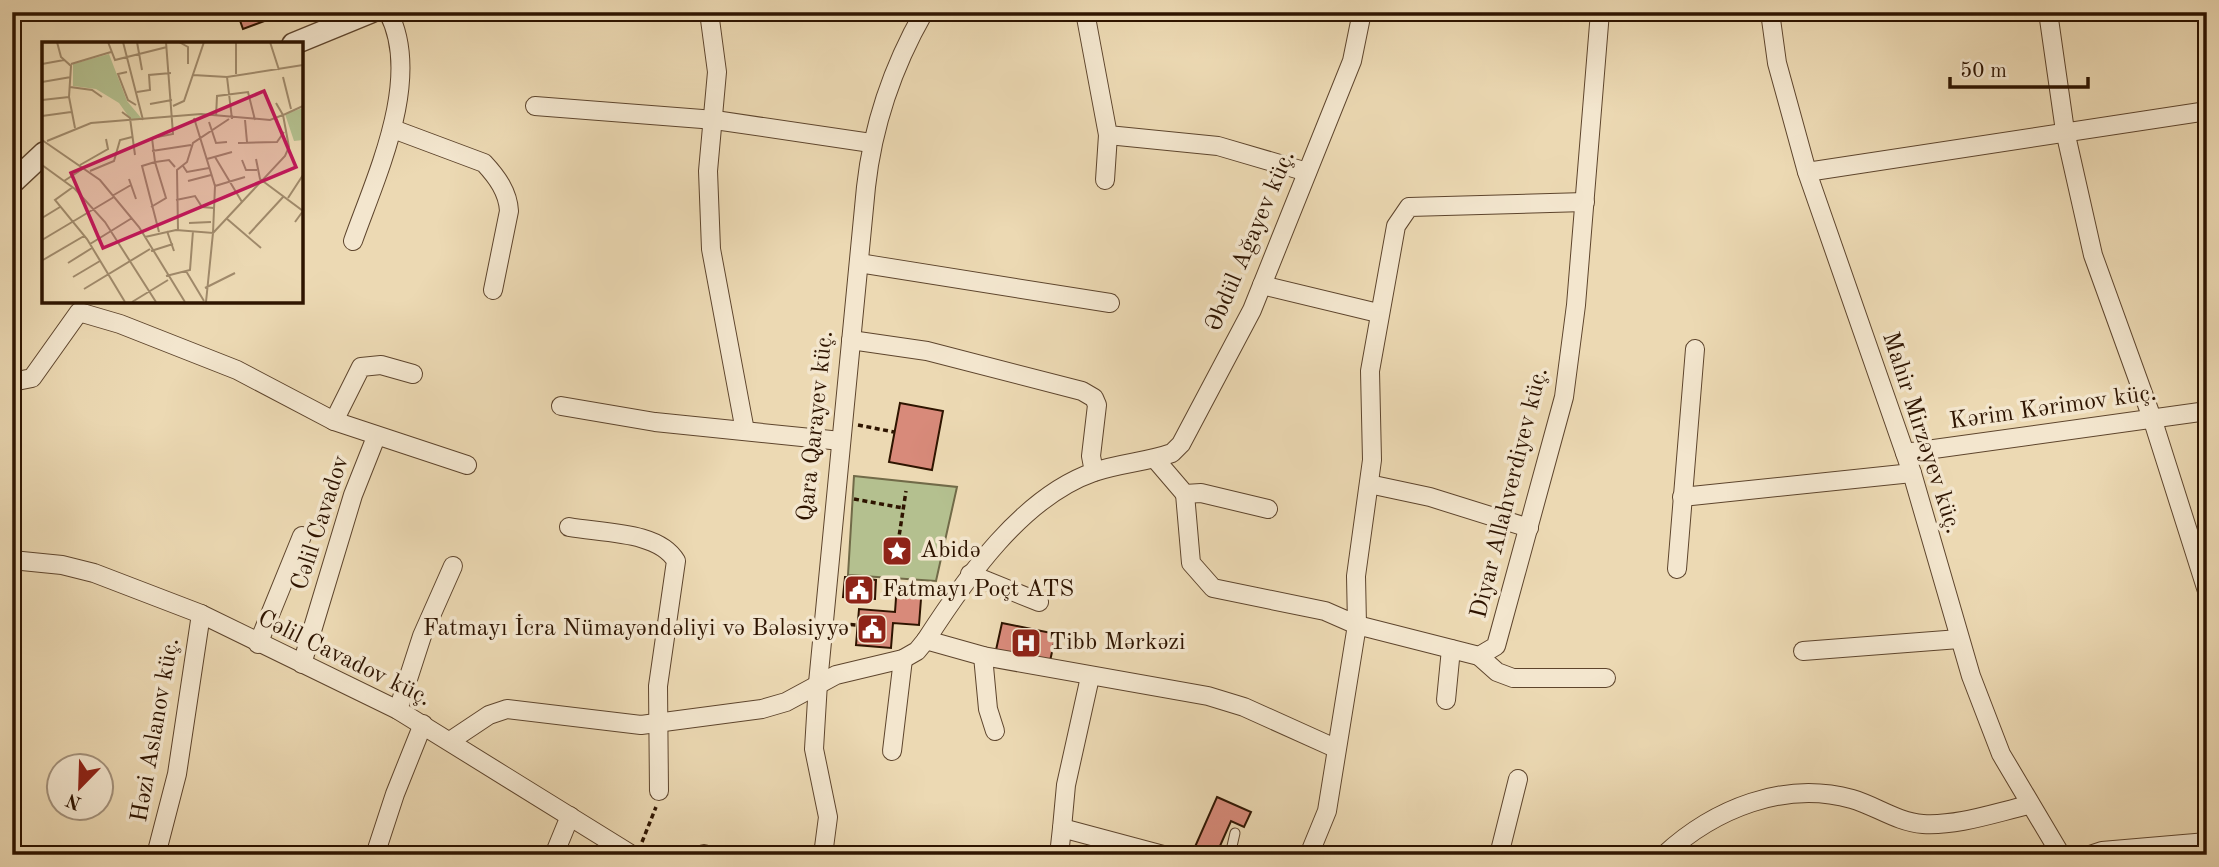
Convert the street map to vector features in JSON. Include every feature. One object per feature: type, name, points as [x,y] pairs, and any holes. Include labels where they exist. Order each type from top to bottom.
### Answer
[{"type":"street","points":[[298,42],[370,12]]},
{"type":"street","points":[[353,241],[393,129],[402,54],[396,27],[388,12]]},
{"type":"street","points":[[709,12],[717,72],[715,120],[708,170],[711,249],[745,431]]},
{"type":"street","name":"Qara Qarayev küç.","points":[[823,855],[828,817],[814,749],[818,683],[871,143],[888,86],[924,12]]},
{"type":"street","points":[[1085,12],[1108,135],[1105,180]]},
{"type":"street","name":"Əbdül Ağayev küç.","points":[[450,741],[489,715],[507,709],[615,723],[659,723],[762,709],[786,702],[836,675],[903,660],[917,651],[926,640],[970,574],[1044,499],[1094,472],[1172,453],[1181,443],[1252,310],[1352,61],[1362,12]]},
{"type":"street","name":"Diyar Allahverdiyev küç.","points":[[1185,494],[1191,563],[1213,588],[1325,611],[1356,625],[1479,656],[1496,646],[1564,397],[1586,202],[1600,12]]},
{"type":"street","name":"Mahir Mirzəyev küç.","points":[[1770,12],[1777,63],[1807,172],[1912,473],[1959,639],[2001,754],[2061,855]]},
{"type":"street","points":[[2049,12],[2065,131],[2093,255],[2153,421],[2207,591]]},
{"type":"street","points":[[535,106],[715,120],[871,143]]},
{"type":"street","points":[[1807,172],[2207,111]]},
{"type":"street","points":[[393,129],[484,163],[495,174],[508,199],[509,211],[493,290]]},
{"type":"street","points":[[1108,135],[1218,146],[1307,172]]},
{"type":"street","points":[[12,183],[42,155]]},
{"type":"street","points":[[1309,855],[1327,811],[1335,748],[1353,657],[1356,576],[1372,460],[1370,370],[1378,313],[1396,226],[1409,207],[1586,202]]},
{"type":"street","points":[[859,263],[1110,303]]},
{"type":"street","points":[[1262,285],[1378,313]]},
{"type":"street","points":[[12,382],[32,378],[81,307],[237,369],[334,421],[467,465]]},
{"type":"street","points":[[850,340],[927,351],[1082,391],[1094,398],[1097,405],[1091,456],[1094,472]]},
{"type":"street","points":[[1677,569],[1695,349]]},
{"type":"street","points":[[334,421],[361,367],[382,365],[414,374]]},
{"type":"street","points":[[561,406],[655,422],[745,431],[841,432]]},
{"type":"street","name":"Kərim Kərimov küç.","points":[[1905,453],[2153,421],[2207,411]]},
{"type":"street","name":"Cəlil Cavadov","points":[[302,664],[354,495],[376,437]]},
{"type":"street","points":[[1154,459],[1185,494],[1201,493],[1268,509]]},
{"type":"street","points":[[1682,497],[1912,473]]},
{"type":"street","points":[[1369,484],[1430,497],[1530,528]]},
{"type":"street","points":[[569,527],[645,540],[670,550],[676,561],[660,656],[660,791]]},
{"type":"street","name":"Cəlil Cavadov","points":[[258,644],[302,536]]},
{"type":"street","name":"Cəlil Cavadov küç.","points":[[12,560],[62,565],[94,573],[201,614],[398,710],[570,816],[637,849]]},
{"type":"street","points":[[398,710],[422,636],[453,566]]},
{"type":"street","points":[[970,574],[1039,602]]},
{"type":"street","name":"Həzi Aslanov küç.","points":[[156,855],[177,774],[201,614]]},
{"type":"street","points":[[1803,651],[1959,639]]},
{"type":"street","points":[[926,640],[984,656],[1208,696],[1244,707],[1335,748]]},
{"type":"street","points":[[1446,700],[1451,649]]},
{"type":"street","points":[[984,656],[988,709],[995,731]]},
{"type":"street","points":[[1479,656],[1497,672],[1513,678],[1606,678]]},
{"type":"street","points":[[892,751],[903,660]]},
{"type":"street","points":[[1059,855],[1066,785],[1090,677]]},
{"type":"street","points":[[375,855],[423,724]]},
{"type":"street","points":[[1499,855],[1518,779]]},
{"type":"street","points":[[1664,855],[1723,813],[1747,802],[1800,794],[1831,794],[1854,800],[1901,820],[1920,824],[1947,824],[2029,805]]},
{"type":"street","points":[[554,855],[570,816]]},
{"type":"street","points":[[1062,828],[1163,855]]},
{"type":"street","points":[[2090,855],[2102,850],[2207,842]]},
{"type":"lane","points":[[1230,855],[1236,833]]},
{"type":"path","points":[[841,432],[894,432]]},
{"type":"path","points":[[898,543],[906,491]]},
{"type":"path","points":[[835,496],[903,508]]},
{"type":"path","points":[[637,849],[660,791]]},
{"type":"green space","points":[[854,476],[957,487],[936,581],[848,575]]},
{"type":"building","points":[[237,12],[267,12],[270,19],[243,29]]},
{"type":"building","points":[[900,403],[943,411],[932,470],[889,462]]},
{"type":"building","points":[[845,577],[876,580],[875,599],[843,597]]},
{"type":"building","points":[[897,584],[922,586],[919,625],[893,623],[891,648],[856,645],[859,609],[895,612]]},
{"type":"building","points":[[1002,623],[1056,634],[1050,661],[996,650]]},
{"type":"building","points":[[1217,797],[1251,812],[1244,827],[1231,821],[1216,855],[1206,855],[1194,849]]},
{"type":"place","name":"Abidə","points":[[897,551]]},
{"type":"place","name":"Fatmayı Poçt ATS","points":[[859,590]]},
{"type":"place","name":"Fatmayı İcra Nümayəndəliyi və Bələsiyyə","points":[[872,629]]},
{"type":"place","name":"Tibb Mərkəzi","points":[[1026,643]]}]
